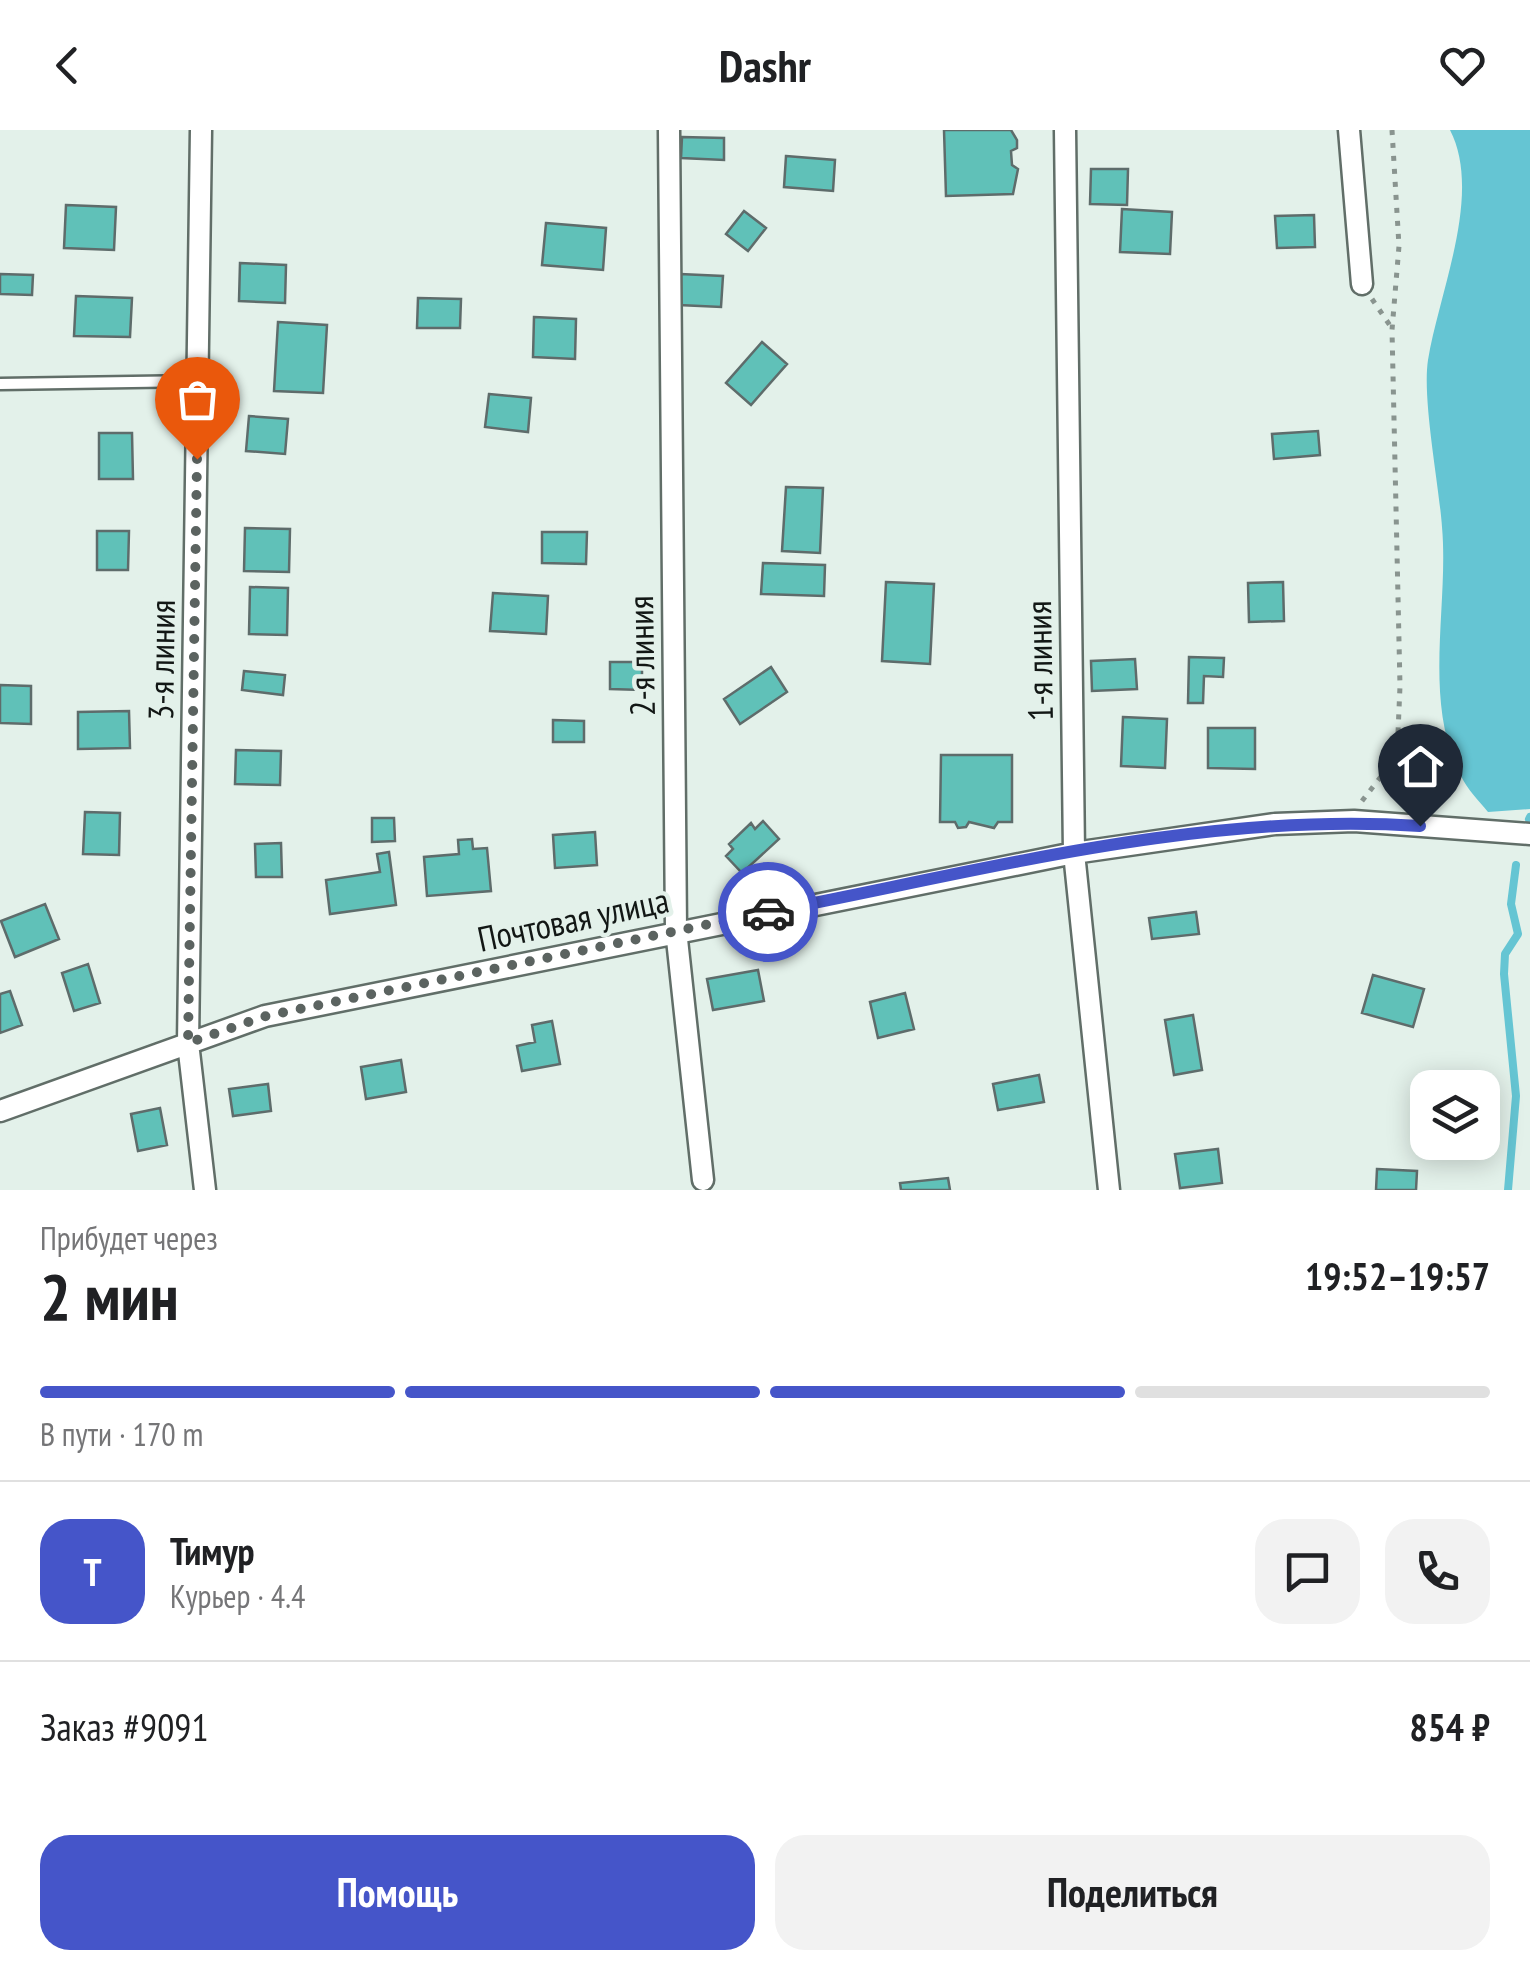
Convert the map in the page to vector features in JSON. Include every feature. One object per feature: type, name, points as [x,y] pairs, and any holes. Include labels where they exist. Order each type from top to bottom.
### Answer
[{"type":"street","name":"3-я линия","points":[[200,130],[188,1043],[205,1190]]},
{"type":"street","name":"2-я линия","points":[[669,130],[676,930],[703,1180]]},
{"type":"street","name":"1-я линия","points":[[1065,130],[1074,854],[1109,1190]]},
{"type":"street","points":[[1349,130],[1362,284]]},
{"type":"street","name":"Почтовая улица","points":[[0,1111],[266,1016],[676,930],[1074,854],[1255,826],[1354,821],[1530,834]]},
{"type":"lane","points":[[0,384],[198,381]]},
{"type":"path","points":[[1392,130],[1399,246],[1392,330],[1400,686],[1397,756],[1414,787],[1453,808]]},
{"type":"path","points":[[1362,284],[1392,330]]},
{"type":"path","points":[[1354,821],[1356,810],[1397,756]]},
{"type":"water","points":[[1450,130],[1530,130],[1530,809],[1488,812],[1461,776],[1449,747],[1443,717],[1442,527],[1427,377],[1460,213],[1459,155]]},
{"type":"building","points":[[944,130],[1011,130],[1017,140],[1017,148],[1011,151],[1012,165],[1018,169],[1013,194],[946,196]]},
{"type":"building","points":[[682,137],[724,138],[724,160],[681,158]]},
{"type":"building","points":[[786,156],[835,160],[833,191],[784,187]]},
{"type":"building","points":[[1091,169],[1128,169],[1127,205],[1090,204]]},
{"type":"building","points":[[66,205],[116,207],[114,250],[64,248]]},
{"type":"building","points":[[1122,209],[1172,212],[1170,254],[1120,252]]},
{"type":"building","points":[[744,211],[766,228],[748,251],[726,234]]},
{"type":"building","points":[[1314,215],[1315,247],[1277,248],[1275,216]]},
{"type":"building","points":[[546,223],[606,228],[603,270],[542,265]]},
{"type":"building","points":[[240,263],[286,265],[285,303],[239,301]]},
{"type":"building","points":[[0,274],[33,275],[32,295],[0,294]]},
{"type":"building","points":[[680,274],[723,276],[721,307],[679,305]]},
{"type":"building","points":[[76,296],[132,298],[130,337],[74,336]]},
{"type":"building","points":[[418,298],[461,299],[460,328],[417,328]]},
{"type":"building","points":[[534,317],[576,319],[575,359],[533,357]]},
{"type":"building","points":[[278,322],[327,325],[323,393],[274,391]]},
{"type":"building","points":[[762,342],[787,364],[751,405],[726,383]]},
{"type":"building","points":[[489,394],[531,398],[528,432],[485,427]]},
{"type":"building","points":[[249,416],[288,419],[285,454],[246,451]]},
{"type":"building","points":[[1318,431],[1320,455],[1274,459],[1272,434]]},
{"type":"building","points":[[99,433],[132,433],[133,479],[99,479]]},
{"type":"building","points":[[786,487],[823,488],[820,553],[782,551]]},
{"type":"building","points":[[245,528],[290,529],[289,572],[244,571]]},
{"type":"building","points":[[97,531],[129,531],[128,570],[97,570]]},
{"type":"building","points":[[542,532],[587,532],[586,564],[542,563]]},
{"type":"building","points":[[763,563],[825,565],[824,596],[761,594]]},
{"type":"building","points":[[886,582],[934,584],[930,664],[882,661]]},
{"type":"building","points":[[1283,582],[1284,621],[1249,622],[1248,583]]},
{"type":"building","points":[[250,587],[288,588],[287,635],[249,634]]},
{"type":"building","points":[[493,593],[548,596],[546,634],[490,631]]},
{"type":"building","points":[[1189,657],[1224,658],[1223,677],[1204,676],[1203,703],[1188,703]]},
{"type":"building","points":[[1135,659],[1137,689],[1092,691],[1091,661]]},
{"type":"building","points":[[610,662],[642,662],[642,690],[610,689]]},
{"type":"building","points":[[771,667],[787,692],[740,724],[724,699]]},
{"type":"building","points":[[244,671],[285,675],[283,695],[242,690]]},
{"type":"building","points":[[0,685],[31,686],[31,724],[0,723]]},
{"type":"building","points":[[129,711],[130,748],[78,749],[78,712]]},
{"type":"building","points":[[1123,717],[1167,719],[1165,768],[1121,766]]},
{"type":"building","points":[[553,720],[584,721],[584,742],[553,742]]},
{"type":"building","points":[[1208,728],[1255,728],[1255,769],[1208,768]]},
{"type":"building","points":[[236,750],[281,751],[280,785],[235,784]]},
{"type":"building","points":[[941,755],[1012,755],[1012,822],[998,822],[994,828],[969,822],[958,828],[955,822],[940,822]]},
{"type":"building","points":[[85,812],[120,813],[119,855],[83,854]]},
{"type":"building","points":[[372,818],[394,818],[395,841],[372,842]]},
{"type":"building","points":[[763,821],[779,839],[742,873],[726,856],[733,849],[729,844],[751,823],[755,829]]},
{"type":"building","points":[[595,832],[597,865],[555,868],[553,835]]},
{"type":"building","points":[[472,839],[473,849],[487,848],[491,891],[427,896],[424,857],[459,854],[458,840]]},
{"type":"building","points":[[281,843],[282,877],[256,877],[255,844]]},
{"type":"building","points":[[389,852],[396,905],[330,914],[326,880],[380,872],[377,854]]},
{"type":"building","points":[[45,904],[59,939],[15,957],[1,921]]},
{"type":"building","points":[[1196,912],[1199,934],[1152,939],[1149,918]]},
{"type":"building","points":[[88,964],[100,1003],[74,1011],[62,973]]},
{"type":"building","points":[[758,970],[764,1001],[713,1010],[707,979]]},
{"type":"building","points":[[1373,975],[1424,989],[1413,1027],[1362,1013]]},
{"type":"building","points":[[10,991],[22,1025],[0,1033],[0,994]]},
{"type":"building","points":[[905,993],[914,1029],[878,1038],[870,1002]]},
{"type":"building","points":[[1193,1015],[1202,1070],[1174,1075],[1165,1020]]},
{"type":"building","points":[[552,1021],[560,1064],[522,1071],[517,1046],[535,1042],[532,1025]]},
{"type":"building","points":[[401,1060],[406,1092],[366,1099],[361,1067]]},
{"type":"building","points":[[1039,1075],[1044,1102],[998,1110],[993,1084]]},
{"type":"building","points":[[268,1084],[271,1111],[233,1116],[229,1089]]},
{"type":"building","points":[[160,1108],[167,1145],[138,1151],[131,1114]]},
{"type":"building","points":[[1218,1149],[1222,1183],[1180,1188],[1175,1154]]},
{"type":"building","points":[[1377,1169],[1417,1171],[1416,1190],[1376,1190]]},
{"type":"building","points":[[948,1178],[950,1190],[901,1190],[900,1183]]},
{"type":"waterway","points":[[1508,1190],[1516,1096],[1504,974],[1505,954],[1518,934],[1511,904],[1516,865]]},
{"type":"way so far","points":[[197,459],[188,1043],[266,1016],[768,912]]},
{"type":"route","points":[[768,912],[1196,834],[1275,824],[1354,821],[1420,826]]}]
